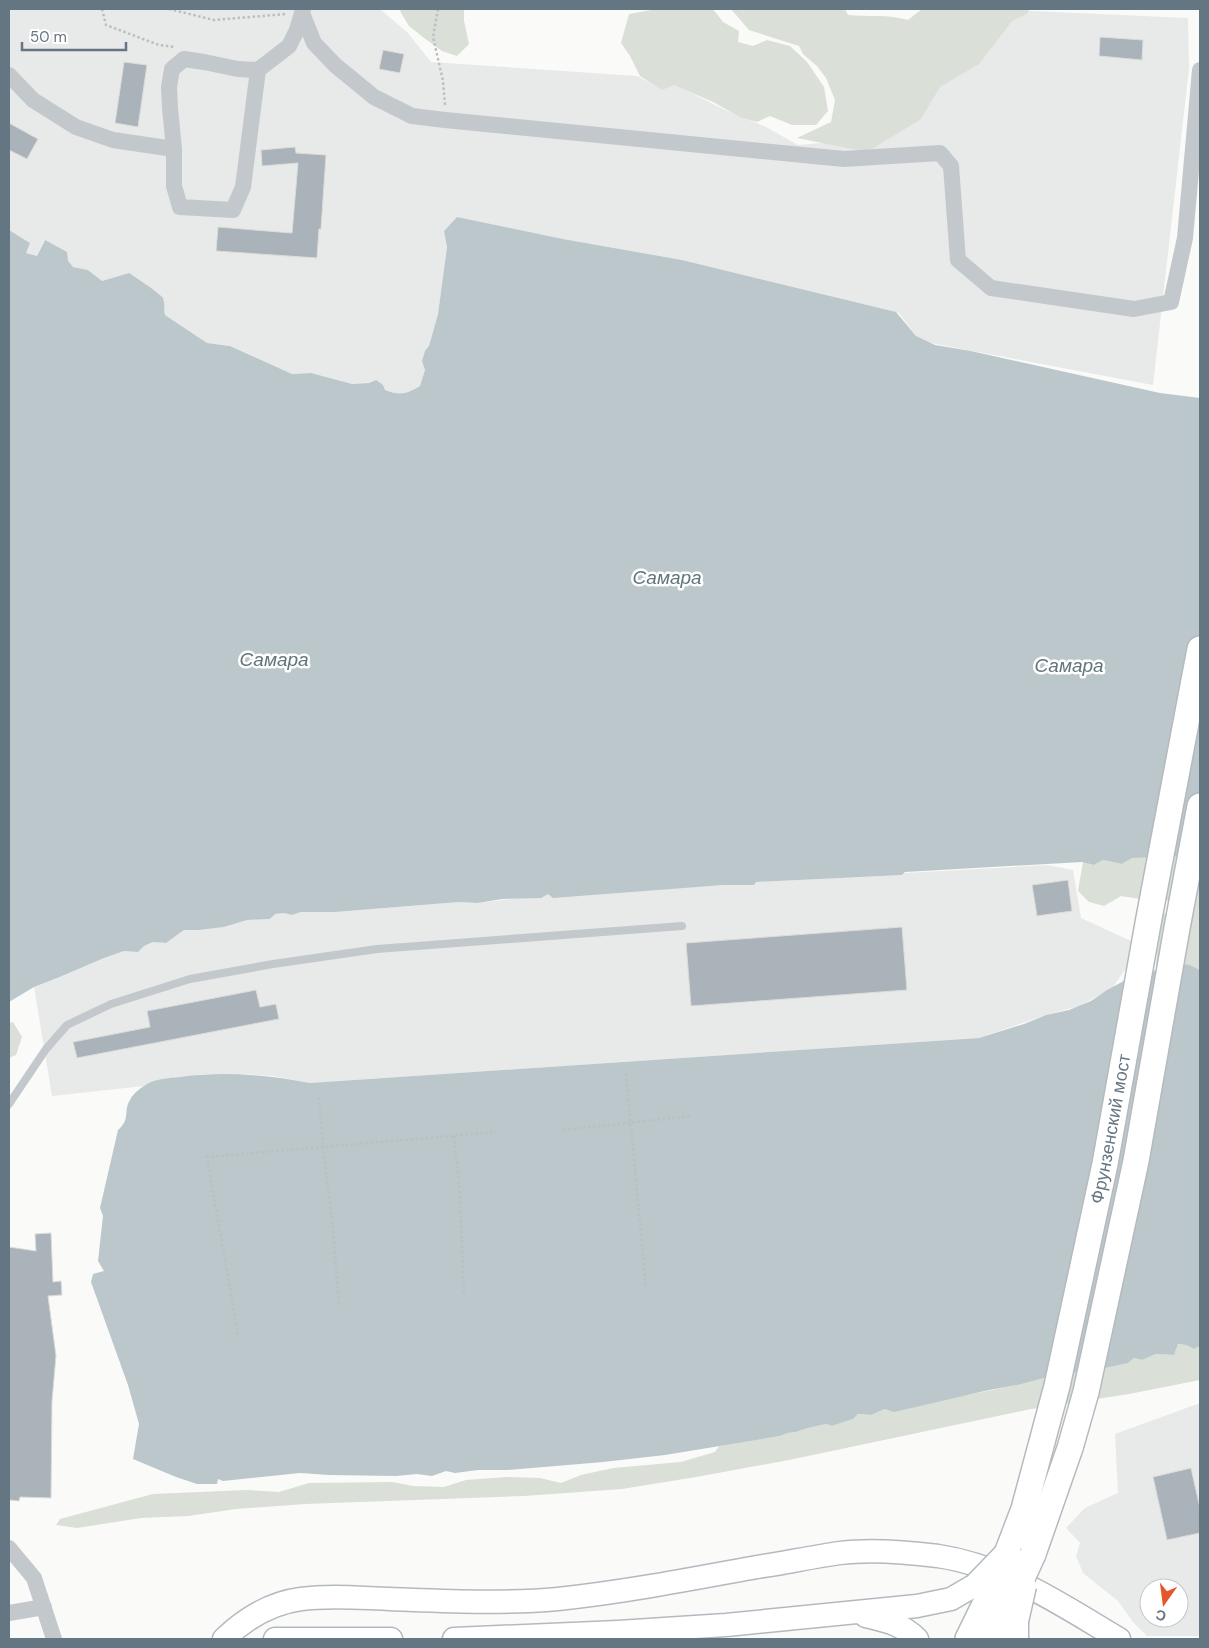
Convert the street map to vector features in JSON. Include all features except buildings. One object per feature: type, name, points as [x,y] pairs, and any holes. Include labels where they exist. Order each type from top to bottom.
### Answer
[{"type":"main road","name":"Фрунзенский мост","points":[[1001,1611],[1008,1550],[1027,1501],[1058,1386],[1105,1164],[1200,649]]},
{"type":"main road","name":"Фрунзенский мост","points":[[1001,1611],[1033,1554],[1061,1474],[1086,1392],[1136,1161],[1200,806]]},
{"type":"main road","points":[[224,1639],[237,1626],[254,1614],[276,1604],[300,1599],[333,1597],[481,1602],[558,1599],[648,1586],[842,1553],[878,1552],[938,1556],[963,1560],[983,1567],[1011,1578],[1056,1600],[1119,1639]]},
{"type":"main road","points":[[454,1639],[726,1625],[917,1606],[951,1599],[1001,1611]]},
{"type":"main road","points":[[968,1639],[1001,1611]]},
{"type":"main road","points":[[993,1639],[1001,1611]]},
{"type":"main road","points":[[853,1613],[900,1626],[917,1639]]},
{"type":"main road","points":[[276,1639],[391,1639]]},
{"type":"street","points":[[258,70],[243,187],[233,210],[180,207],[174,186],[174,148],[169,87],[172,69],[184,60],[238,69],[258,70],[289,46],[303,11]]},
{"type":"street","points":[[303,11],[314,43],[335,65],[374,97],[412,116],[844,160],[940,153],[951,166],[958,260],[991,288],[1134,309],[1172,302],[1185,238],[1200,70]]},
{"type":"street","points":[[9,75],[34,100],[76,127],[113,140],[174,148]]},
{"type":"street","points":[[9,1548],[34,1578],[54,1639]]},
{"type":"street","points":[[9,1613],[44,1607]]},
{"type":"street","points":[[707,1639],[726,1625]]},
{"type":"street","points":[[618,1632],[642,1639]]},
{"type":"lane","points":[[9,1104],[46,1048],[67,1025],[112,1004],[190,979],[273,964],[377,949],[682,926]]},
{"type":"path","points":[[169,9],[214,20],[303,11]]},
{"type":"path","points":[[438,9],[433,36],[443,81],[445,120]]},
{"type":"path","points":[[626,1074],[646,1288]]},
{"type":"path","points":[[319,1098],[322,1148],[333,1230],[339,1305]]},
{"type":"path","points":[[563,1130],[691,1116]]},
{"type":"path","points":[[238,1335],[207,1158],[496,1132]]},
{"type":"path","points":[[454,1136],[460,1196],[464,1295]]},
{"type":"shaded area","points":[[9,9],[380,9],[408,33],[431,62],[637,76],[660,88],[674,84],[723,109],[766,127],[798,145],[822,143],[988,9],[1188,18],[1189,69],[1153,385],[920,341],[899,313],[682,260],[563,239],[457,217],[444,231],[447,247],[438,314],[429,346],[422,361],[425,370],[420,387],[409,393],[394,394],[385,390],[376,380],[369,383],[351,384],[311,373],[292,374],[230,346],[207,343],[165,315],[164,300],[159,293],[129,273],[102,281],[88,270],[73,267],[44,240],[37,256],[26,253],[30,243],[9,230]]},
{"type":"shaded area","points":[[401,9],[464,9],[464,21],[469,44],[457,56],[442,51],[409,26],[400,11]]},
{"type":"shaded area","points":[[657,9],[713,9],[723,22],[739,31],[738,42],[753,46],[767,40],[790,46],[807,62],[824,87],[828,111],[816,125],[792,125],[770,116],[757,122],[740,117],[713,102],[674,85],[662,90],[640,76],[621,43],[629,14]]},
{"type":"shaded area","points":[[731,9],[845,9],[848,15],[886,16],[908,20],[922,9],[1029,9],[1028,13],[1012,21],[979,64],[940,87],[921,119],[867,152],[797,138],[831,122],[835,100],[826,78],[817,66],[803,54],[799,46],[749,30]]},
{"type":"shaded area","points":[[1200,856],[1200,970],[1190,965],[1159,970],[1156,964],[1157,953],[1149,934],[1155,916],[1178,910],[1178,899],[1159,902],[1121,896],[1104,906],[1089,902],[1078,891],[1083,862],[1094,865],[1103,860],[1122,864],[1132,858]]},
{"type":"shaded area","points":[[1048,865],[1073,870],[1081,918],[1142,946],[1113,987],[1080,1006],[1046,1015],[979,1038],[310,1083],[273,1076],[203,1074],[164,1079],[144,1086],[52,1096],[34,987],[124,951],[138,952],[144,946],[153,942],[166,943],[184,930],[224,927],[247,920],[270,919],[275,914],[284,913],[292,915],[301,912],[335,912],[459,902],[478,903],[548,894],[753,885],[756,882]]},
{"type":"shaded area","points":[[13,1022],[22,1037],[16,1055],[9,1058],[9,1023]]},
{"type":"shaded area","points":[[1178,1344],[1194,1349],[1200,1346],[1200,1380],[1129,1394],[1031,1409],[789,1460],[622,1489],[524,1496],[305,1504],[236,1509],[188,1516],[141,1518],[77,1528],[56,1525],[60,1519],[153,1494],[247,1490],[279,1492],[309,1483],[392,1482],[413,1486],[444,1487],[466,1480],[507,1477],[540,1478],[561,1483],[581,1475],[613,1468],[681,1462],[715,1452],[719,1446],[780,1436],[826,1424],[832,1426],[853,1419],[858,1414],[871,1415],[885,1409],[1018,1385],[1063,1373],[1128,1363],[1134,1358],[1142,1360],[1156,1354],[1174,1355]]},
{"type":"shaded area","points":[[1200,1403],[1200,1636],[1147,1636],[1139,1628],[1133,1622],[1118,1601],[1083,1573],[1076,1556],[1080,1543],[1066,1528],[1085,1508],[1118,1493],[1115,1434]]},
{"type":"water","name":"Самара","points":[[457,217],[563,239],[682,260],[896,312],[916,336],[935,345],[971,351],[1160,393],[1200,398],[1200,856],[1132,858],[1122,864],[1103,860],[1094,865],[1082,862],[905,872],[902,875],[756,882],[754,885],[723,885],[553,898],[548,894],[541,898],[502,899],[478,903],[459,902],[335,912],[301,912],[292,915],[284,913],[275,914],[270,919],[247,920],[224,927],[184,930],[166,943],[153,942],[144,946],[138,952],[124,951],[104,958],[34,987],[9,1002],[9,230],[30,243],[26,253],[37,256],[45,240],[67,252],[68,261],[73,267],[88,270],[102,281],[129,273],[163,298],[165,315],[207,343],[230,346],[292,374],[311,373],[352,384],[369,383],[376,380],[383,385],[385,390],[399,393],[411,391],[420,386],[425,370],[422,361],[425,351],[429,346],[438,314],[447,247],[444,231]]},
{"type":"water","points":[[1182,964],[1190,965],[1200,970],[1200,1346],[1194,1349],[1178,1344],[1174,1355],[1156,1354],[1142,1360],[1134,1358],[1128,1363],[1085,1372],[1063,1373],[1018,1385],[894,1412],[885,1409],[871,1415],[858,1414],[853,1419],[832,1426],[826,1424],[780,1436],[665,1455],[603,1462],[508,1470],[478,1470],[455,1473],[446,1471],[432,1476],[417,1474],[396,1476],[300,1473],[223,1481],[218,1479],[217,1484],[197,1484],[133,1459],[139,1424],[128,1385],[91,1282],[93,1274],[104,1271],[98,1261],[103,1216],[100,1208],[118,1130],[126,1119],[128,1104],[134,1094],[156,1080],[196,1075],[229,1074],[262,1076],[310,1083],[979,1038],[1046,1015],[1069,1010],[1091,1001],[1122,982],[1135,971],[1148,972]]}]
